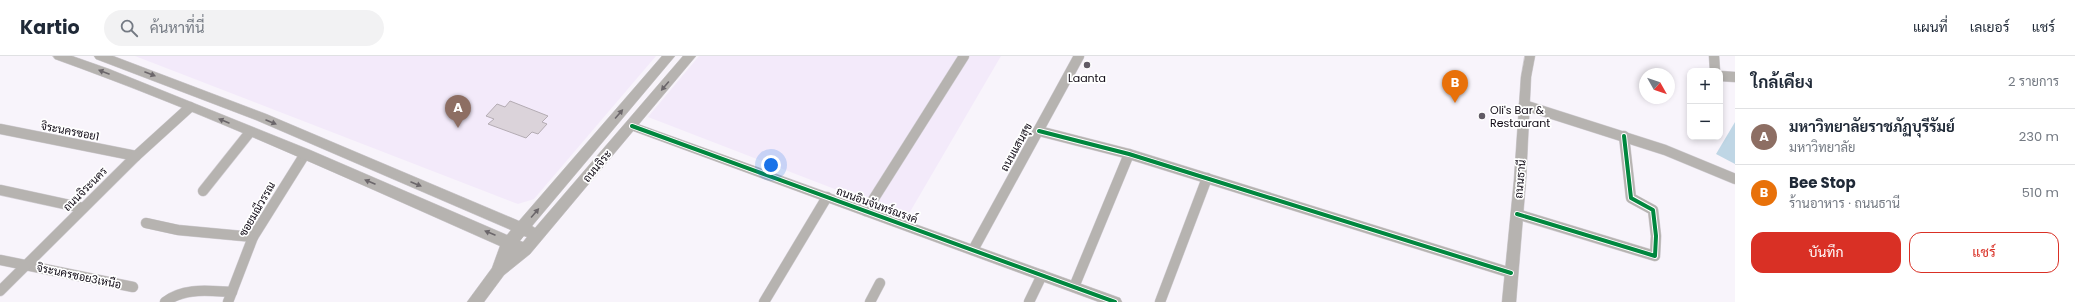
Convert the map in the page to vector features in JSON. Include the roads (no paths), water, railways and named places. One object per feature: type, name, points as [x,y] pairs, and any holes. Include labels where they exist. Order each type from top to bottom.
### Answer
[{"type":"main road","points":[[59,56],[305,154],[525,250]]},
{"type":"main road","points":[[100,56],[261,118],[537,235]]},
{"type":"main road","name":"ถนนจิระ","points":[[475,302],[498,271],[509,243],[669,56]]},
{"type":"main road","name":"ถนนจิระ","points":[[498,271],[525,250],[690,56]]},
{"type":"street","points":[[866,211],[964,56]]},
{"type":"street","name":"ถนนแสนสุข","points":[[973,250],[1079,56]]},
{"type":"street","name":"ถนนธานี","points":[[1509,302],[1520,180],[1526,77],[1530,56]]},
{"type":"street","points":[[1714,56],[1715,68]]},
{"type":"street","points":[[1723,76],[1735,77]]},
{"type":"street","points":[[1524,106],[1665,150],[1735,179]]},
{"type":"street","name":"ถนนจิระนคร","points":[[0,291],[136,156],[190,107]]},
{"type":"street","name":"ถนนอินจันทร์ณรงค์","points":[[632,126],[1115,302]]},
{"type":"street","name":"จิระนครซอย1","points":[[0,129],[136,156]]},
{"type":"street","points":[[1039,131],[1129,154],[1511,273]]},
{"type":"street","points":[[203,191],[250,132]]},
{"type":"street","points":[[1517,214],[1655,256],[1656,236],[1653,210],[1631,198],[1624,136]]},
{"type":"street","name":"ซอยมณีวรรณ","points":[[230,297],[253,237],[305,154]]},
{"type":"street","points":[[1074,287],[1129,154]]},
{"type":"street","points":[[1160,302],[1207,178]]},
{"type":"street","points":[[0,190],[83,208]]},
{"type":"street","points":[[764,302],[827,197]]},
{"type":"street","points":[[146,223],[178,230],[253,237]]},
{"type":"street","name":"จิระนครซอย3เหนือ","points":[[0,260],[133,287]]},
{"type":"street","points":[[1029,302],[1042,275]]},
{"type":"street","points":[[870,302],[880,283]]},
{"type":"street","points":[[164,302],[175,294],[203,291],[230,297]]},
{"type":"water","points":[[1735,122],[1735,164],[1716,154]]},
{"type":"place","name":"Laanta","points":[[1087,65]]},
{"type":"place","name":"Bee Stop","points":[[1455,103]]},
{"type":"place","name":"Oli's Bar & Restaurant","points":[[1482,116]]},
{"type":"place","name":"มหาวิทยาลัยราชภัฏบุรีรัมย์","points":[[458,128]]}]
